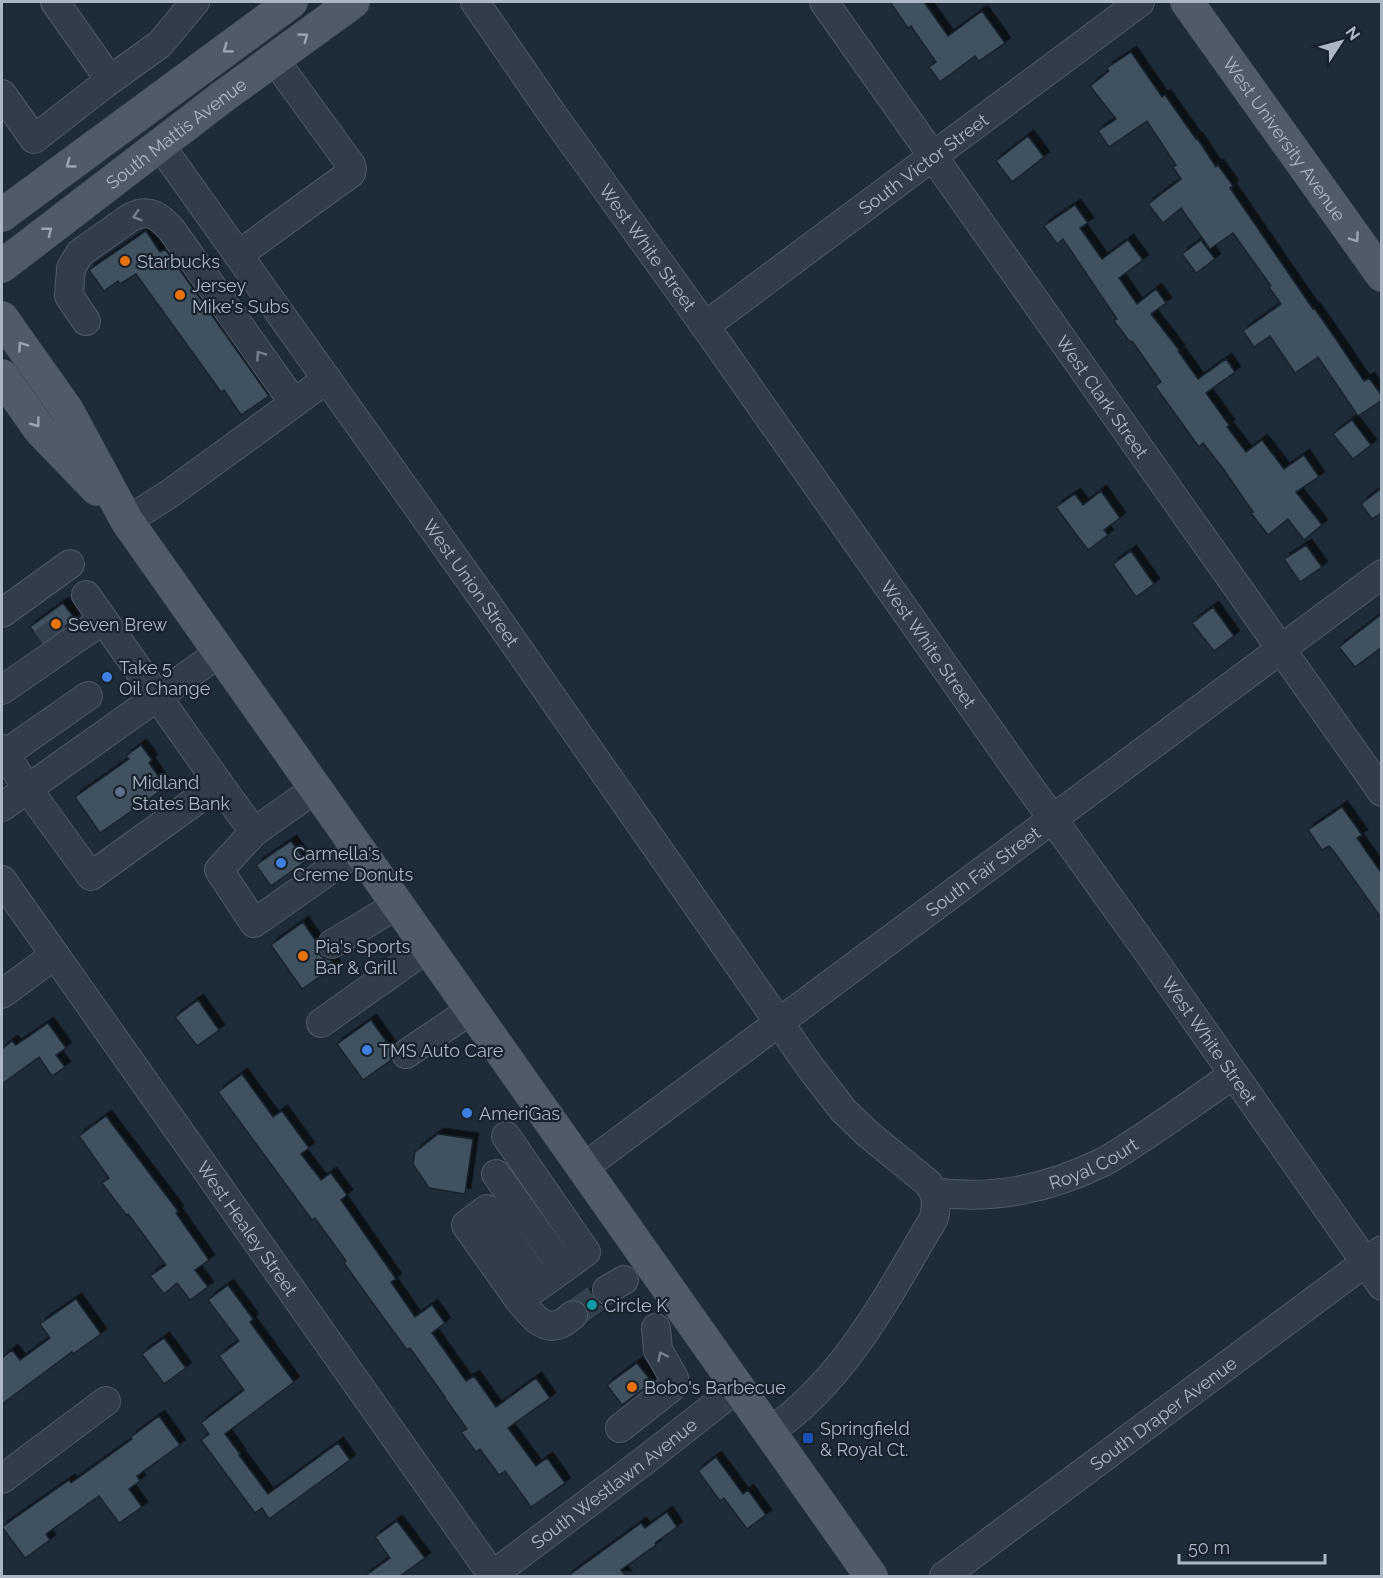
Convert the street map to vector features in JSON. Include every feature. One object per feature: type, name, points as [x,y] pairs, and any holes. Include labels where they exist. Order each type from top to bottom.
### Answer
[{"type":"main road","name":"South Mattis Avenue","points":[[2,215],[291,2]]},
{"type":"main road","name":"South Mattis Avenue","points":[[2,266],[274,59],[353,2]]},
{"type":"main road","name":"West University Avenue","points":[[1187,2],[1382,275]]},
{"type":"main road","points":[[2,318],[66,410],[127,521],[871,1576]]},
{"type":"main road","points":[[2,376],[40,430],[127,521]]},
{"type":"street","points":[[55,2],[110,80]]},
{"type":"street","points":[[2,94],[34,139],[160,44],[195,2]]},
{"type":"street","name":"West White Street","points":[[475,2],[1233,1074],[1373,1256],[1382,1286]]},
{"type":"street","name":"West Clark Street","points":[[824,2],[1382,792]]},
{"type":"street","name":"South Victor Street","points":[[705,326],[1140,2]]},
{"type":"street","points":[[238,255],[351,173],[352,169],[274,59]]},
{"type":"street","name":"West Union Street","points":[[160,145],[487,604],[779,1022]]},
{"type":"street","points":[[86,321],[69,296],[71,268],[80,253],[131,217],[140,213],[150,213],[160,218],[171,229],[294,403]]},
{"type":"street","points":[[127,521],[172,492],[327,379]]},
{"type":"street","points":[[2,613],[70,564]]},
{"type":"street","name":"South Fair Street","points":[[583,1168],[1382,574]]},
{"type":"street","points":[[2,690],[90,610],[158,697],[254,832]]},
{"type":"street","points":[[2,672],[42,643]]},
{"type":"street","points":[[2,807],[219,653]]},
{"type":"street","points":[[88,696],[3,751],[91,876],[219,784]]},
{"type":"street","points":[[315,789],[254,832],[219,870],[254,923],[358,850]]},
{"type":"street","name":"West Healey Street","points":[[2,880],[492,1576]]},
{"type":"street","points":[[332,944],[397,905]]},
{"type":"street","points":[[321,1023],[428,948]]},
{"type":"street","points":[[2,994],[55,955]]},
{"type":"street","points":[[406,1054],[471,1010]]},
{"type":"street","points":[[769,1432],[808,1402],[846,1357],[872,1321],[934,1218],[937,1206],[934,1192],[928,1183],[868,1134],[843,1110],[779,1022]]},
{"type":"street","name":"Royal Court","points":[[934,1192],[977,1196],[1007,1193],[1074,1175],[1104,1161],[1149,1134],[1233,1074]]},
{"type":"street","points":[[506,1136],[586,1252],[530,1293],[537,1320],[549,1326],[560,1324],[573,1315]]},
{"type":"street","points":[[496,1174],[563,1268]]},
{"type":"street","name":"South Draper Avenue","points":[[944,1576],[1373,1256]]},
{"type":"street","points":[[620,1428],[671,1388],[674,1378],[658,1350],[656,1328]]},
{"type":"street","name":"South Westlawn Avenue","points":[[492,1576],[737,1388]]},
{"type":"street","points":[[2,1479],[106,1401]]},
{"type":"building","points":[[890,2],[924,2],[948,36],[982,11],[1005,43],[979,61],[975,56],[940,82],[929,67],[936,62],[911,26],[908,28]]},
{"type":"building","points":[[1131,52],[1162,97],[1165,95],[1216,167],[1218,165],[1233,186],[1230,188],[1313,309],[1364,381],[1369,378],[1382,396],[1382,400],[1358,416],[1318,357],[1295,373],[1270,336],[1254,347],[1243,331],[1281,304],[1233,233],[1210,249],[1181,208],[1163,223],[1148,204],[1181,179],[1173,167],[1176,165],[1147,121],[1109,147],[1098,131],[1116,119],[1090,86],[1109,71],[1107,68]]},
{"type":"building","points":[[1028,136],[1044,157],[1012,182],[996,161]]},
{"type":"building","points":[[1075,205],[1088,223],[1080,228],[1102,259],[1128,240],[1143,260],[1119,278],[1137,304],[1156,289],[1166,303],[1151,314],[1198,379],[1226,359],[1235,372],[1206,393],[1246,452],[1262,440],[1284,469],[1304,455],[1319,477],[1296,492],[1322,525],[1304,540],[1288,519],[1268,535],[1224,470],[1203,443],[1199,447],[1155,386],[1161,382],[1132,341],[1130,342],[1114,321],[1117,319],[1063,239],[1057,244],[1044,226]]},
{"type":"building","points":[[146,231],[160,252],[165,249],[269,396],[241,415],[224,390],[221,392],[136,274],[120,284],[118,281],[104,291],[89,270]]},
{"type":"building","points":[[1201,240],[1215,259],[1196,273],[1182,254]]},
{"type":"building","points":[[1352,420],[1371,445],[1353,459],[1333,434]]},
{"type":"building","points":[[1382,488],[1382,513],[1372,519],[1361,504]]},
{"type":"building","points":[[1101,491],[1120,518],[1104,530],[1108,535],[1088,550],[1056,507],[1075,494],[1083,505]]},
{"type":"building","points":[[1306,545],[1322,567],[1300,582],[1284,559]]},
{"type":"building","points":[[1131,551],[1154,584],[1136,597],[1113,564]]},
{"type":"building","points":[[63,603],[75,619],[42,642],[30,627]]},
{"type":"building","points":[[1213,607],[1234,636],[1214,651],[1192,623]]},
{"type":"building","points":[[1382,614],[1382,647],[1355,667],[1339,647]]},
{"type":"building","name":"Midland States Bank","points":[[141,745],[152,760],[149,763],[166,787],[100,833],[75,797],[129,759],[126,756]]},
{"type":"building","points":[[1342,807],[1362,835],[1357,838],[1382,874],[1382,919],[1335,853],[1329,846],[1322,850],[1308,830]]},
{"type":"building","name":"Carmella's Creme Donuts","points":[[291,841],[306,861],[271,886],[256,865]]},
{"type":"building","name":"Pia's Sports Bar & Grill","points":[[303,922],[316,941],[318,953],[335,966],[302,989],[271,945]]},
{"type":"building","points":[[198,1000],[219,1030],[197,1046],[175,1017]]},
{"type":"building","name":"TMS Auto Care","points":[[371,1020],[391,1048],[391,1060],[363,1080],[337,1044]]},
{"type":"building","points":[[48,1023],[66,1048],[56,1055],[65,1067],[52,1076],[39,1057],[2,1084],[2,1049],[12,1041],[16,1045]]},
{"type":"building","points":[[242,1074],[273,1117],[282,1111],[309,1148],[301,1154],[321,1180],[331,1173],[347,1195],[341,1200],[396,1279],[391,1282],[415,1317],[432,1305],[445,1323],[432,1333],[466,1381],[474,1376],[496,1407],[536,1378],[550,1398],[508,1428],[536,1466],[547,1458],[565,1483],[531,1507],[505,1471],[499,1475],[480,1449],[476,1452],[461,1432],[467,1429],[410,1348],[407,1350],[344,1263],[346,1261],[315,1218],[312,1220],[218,1092]]},
{"type":"building","points":[[106,1116],[178,1211],[176,1213],[209,1260],[195,1270],[208,1287],[190,1300],[177,1283],[164,1294],[150,1276],[166,1265],[102,1183],[109,1178],[79,1136]]},
{"type":"building","points":[[438,1134],[473,1139],[465,1194],[429,1188],[413,1164],[415,1152]]},
{"type":"building","points":[[228,1285],[253,1319],[250,1322],[294,1382],[225,1434],[239,1455],[268,1494],[338,1443],[350,1460],[269,1519],[262,1508],[255,1513],[201,1440],[209,1434],[201,1423],[244,1390],[219,1356],[239,1341],[208,1300]]},
{"type":"building","points":[[591,1291],[598,1304],[610,1306],[587,1323],[589,1312],[586,1304],[578,1300]]},
{"type":"building","points":[[76,1299],[101,1334],[73,1354],[72,1352],[2,1404],[2,1358],[12,1350],[20,1360],[50,1338],[40,1324]]},
{"type":"building","points":[[164,1338],[186,1368],[164,1384],[142,1354]]},
{"type":"building","name":"Bobo's Barbecue","points":[[637,1363],[652,1382],[622,1405],[607,1385]]},
{"type":"building","points":[[159,1416],[180,1445],[137,1476],[140,1481],[129,1489],[142,1507],[119,1523],[99,1496],[46,1534],[50,1540],[25,1558],[2,1527],[69,1480],[71,1483],[132,1439],[131,1437]]},
{"type":"building","points":[[716,1457],[743,1494],[748,1490],[766,1515],[747,1529],[724,1498],[720,1501],[698,1471]]},
{"type":"building","points":[[667,1512],[677,1527],[621,1570],[626,1576],[568,1576],[641,1523],[645,1528]]},
{"type":"building","points":[[397,1521],[425,1558],[400,1576],[365,1576],[390,1558],[375,1537]]},
{"type":"tunnel","points":[[42,643],[75,619]]},
{"type":"tunnel","points":[[573,1315],[607,1290]]},
{"type":"place","name":"Starbucks","points":[[125,261]]},
{"type":"place","name":"Jersey Mike's Subs","points":[[180,295]]},
{"type":"place","name":"Seven Brew","points":[[56,624]]},
{"type":"place","name":"Take 5 Oil Change","points":[[107,677]]},
{"type":"place","name":"Midland States Bank","points":[[120,792]]},
{"type":"place","name":"Carmella's Creme Donuts","points":[[281,863]]},
{"type":"place","name":"Pia's Sports Bar & Grill","points":[[303,956]]},
{"type":"place","name":"TMS Auto Care","points":[[367,1050]]},
{"type":"place","name":"AmeriGas","points":[[467,1113]]},
{"type":"place","name":"Circle K","points":[[592,1305]]},
{"type":"place","name":"Bobo's Barbecue","points":[[632,1387]]},
{"type":"place","name":"Springfield & Royal Ct.","points":[[808,1438]]}]
